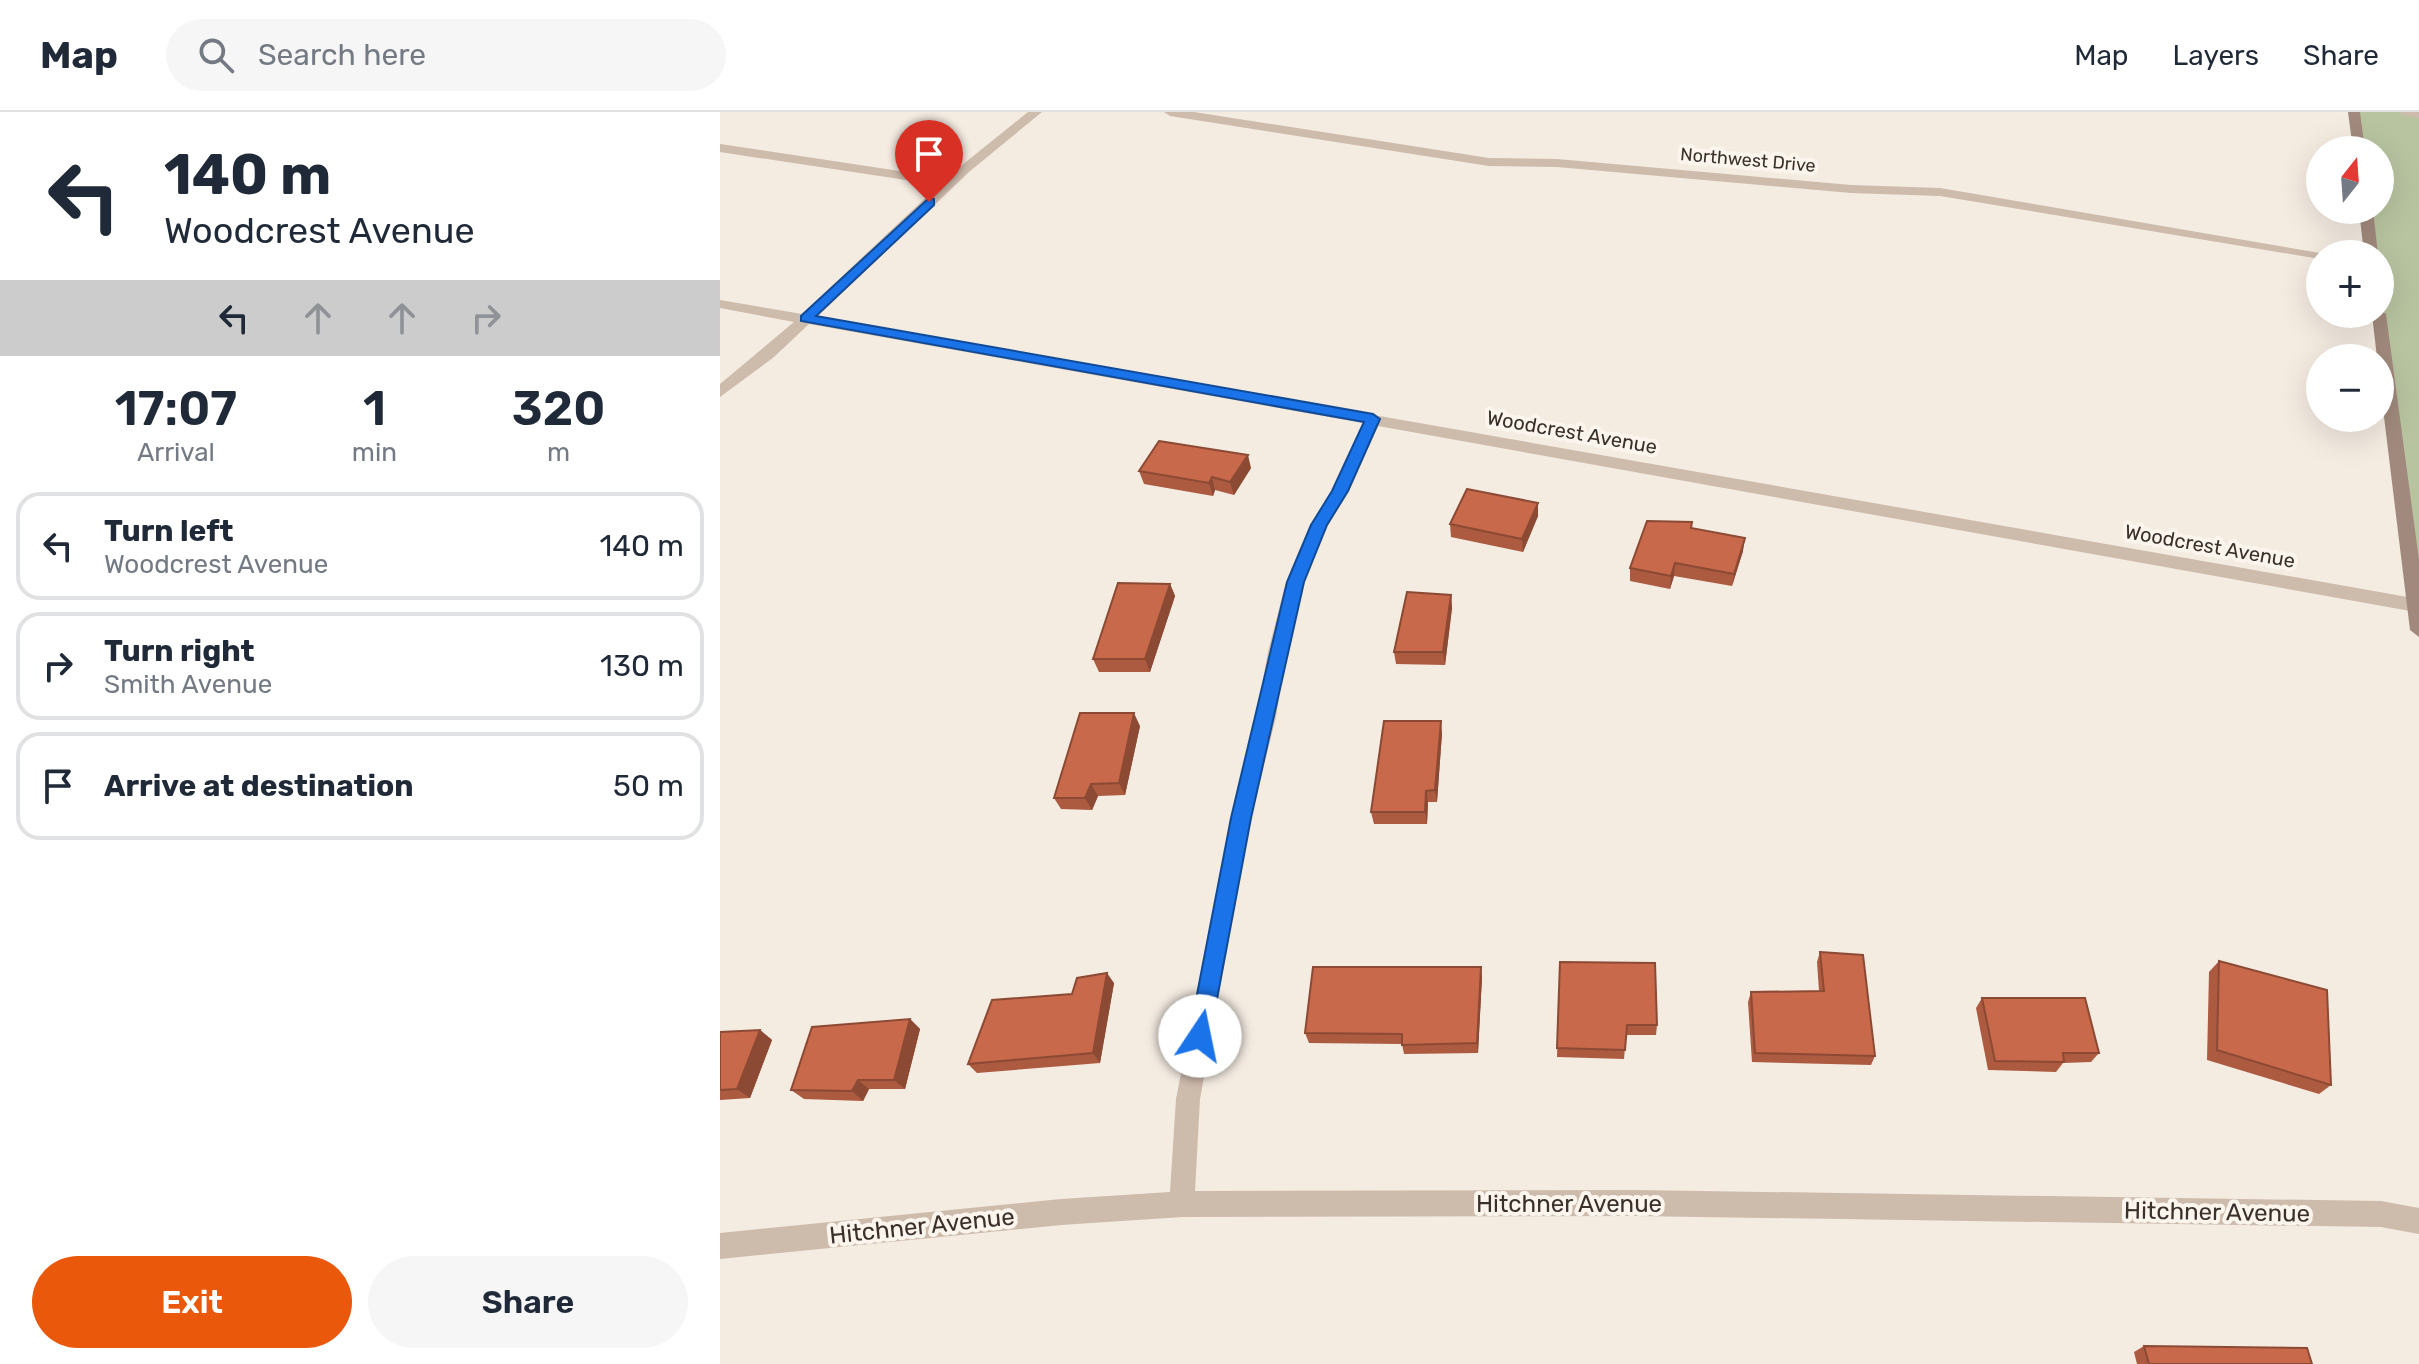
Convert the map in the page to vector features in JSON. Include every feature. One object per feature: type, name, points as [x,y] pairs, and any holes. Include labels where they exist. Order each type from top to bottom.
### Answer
[{"type":"main road","points":[[2354,112],[2357,136]]},
{"type":"main road","points":[[2381,328],[2419,630]]},
{"type":"street","points":[[720,392],[769,354],[950,183],[1036,112]]},
{"type":"street","name":"Northwest Drive","points":[[1170,112],[1489,162],[1572,164],[1851,189],[1940,192],[2306,253]]},
{"type":"street","points":[[2406,112],[2419,114]]},
{"type":"street","points":[[720,148],[950,183]]},
{"type":"street","name":"Woodcrest Avenue","points":[[720,304],[2416,605]]},
{"type":"street","points":[[1182,1204],[1188,1099],[1241,818],[1266,717],[1277,652],[1295,582],[1319,525],[1340,491],[1373,419]]},
{"type":"street","name":"Hitchner Avenue","points":[[720,1246],[1061,1212],[1182,1204],[1752,1205],[2381,1214],[2419,1221]]},
{"type":"green space","points":[[2354,112],[2419,112],[2419,630],[2394,427],[2394,344],[2384,344],[2382,328],[2394,328],[2394,240],[2369,240],[2368,224],[2394,224],[2394,136],[2357,136]]},
{"type":"building","points":[[1159,441],[1248,455],[1230,482],[1212,477],[1209,483],[1139,471]]},
{"type":"building","points":[[1467,489],[1538,503],[1522,539],[1450,524]]},
{"type":"building","points":[[1647,521],[1692,522],[1691,528],[1745,538],[1734,574],[1675,563],[1671,576],[1630,568]]},
{"type":"building","points":[[1118,583],[1170,584],[1145,659],[1093,659]]},
{"type":"building","points":[[1407,592],[1451,595],[1443,652],[1394,652]]},
{"type":"building","points":[[1080,713],[1134,713],[1119,783],[1091,784],[1085,798],[1054,798]]},
{"type":"building","points":[[1384,721],[1441,721],[1435,790],[1426,791],[1425,812],[1371,812]]},
{"type":"building","points":[[1820,952],[1863,955],[1875,1056],[1755,1053],[1751,992],[1824,991]]},
{"type":"building","points":[[2219,961],[2327,990],[2331,1085],[2217,1050]]},
{"type":"building","points":[[1560,962],[1655,963],[1657,1025],[1627,1025],[1625,1050],[1557,1048]]},
{"type":"building","points":[[1313,967],[1481,967],[1477,1043],[1402,1045],[1402,1034],[1305,1033]]},
{"type":"building","points":[[1107,973],[1093,1053],[968,1064],[992,1000],[1072,994],[1077,978]]},
{"type":"building","points":[[1982,998],[2085,998],[2099,1053],[2063,1053],[2064,1062],[1995,1061]]},
{"type":"building","points":[[910,1019],[894,1080],[858,1080],[852,1091],[791,1090],[812,1027]]},
{"type":"building","points":[[760,1030],[737,1089],[720,1090],[720,1032]]},
{"type":"building","points":[[2144,1346],[2307,1348],[2312,1364],[2149,1364]]},
{"type":"route","points":[[929,202],[806,319],[1373,419],[1340,491],[1319,525],[1295,582],[1241,818],[1200,1036]]}]
